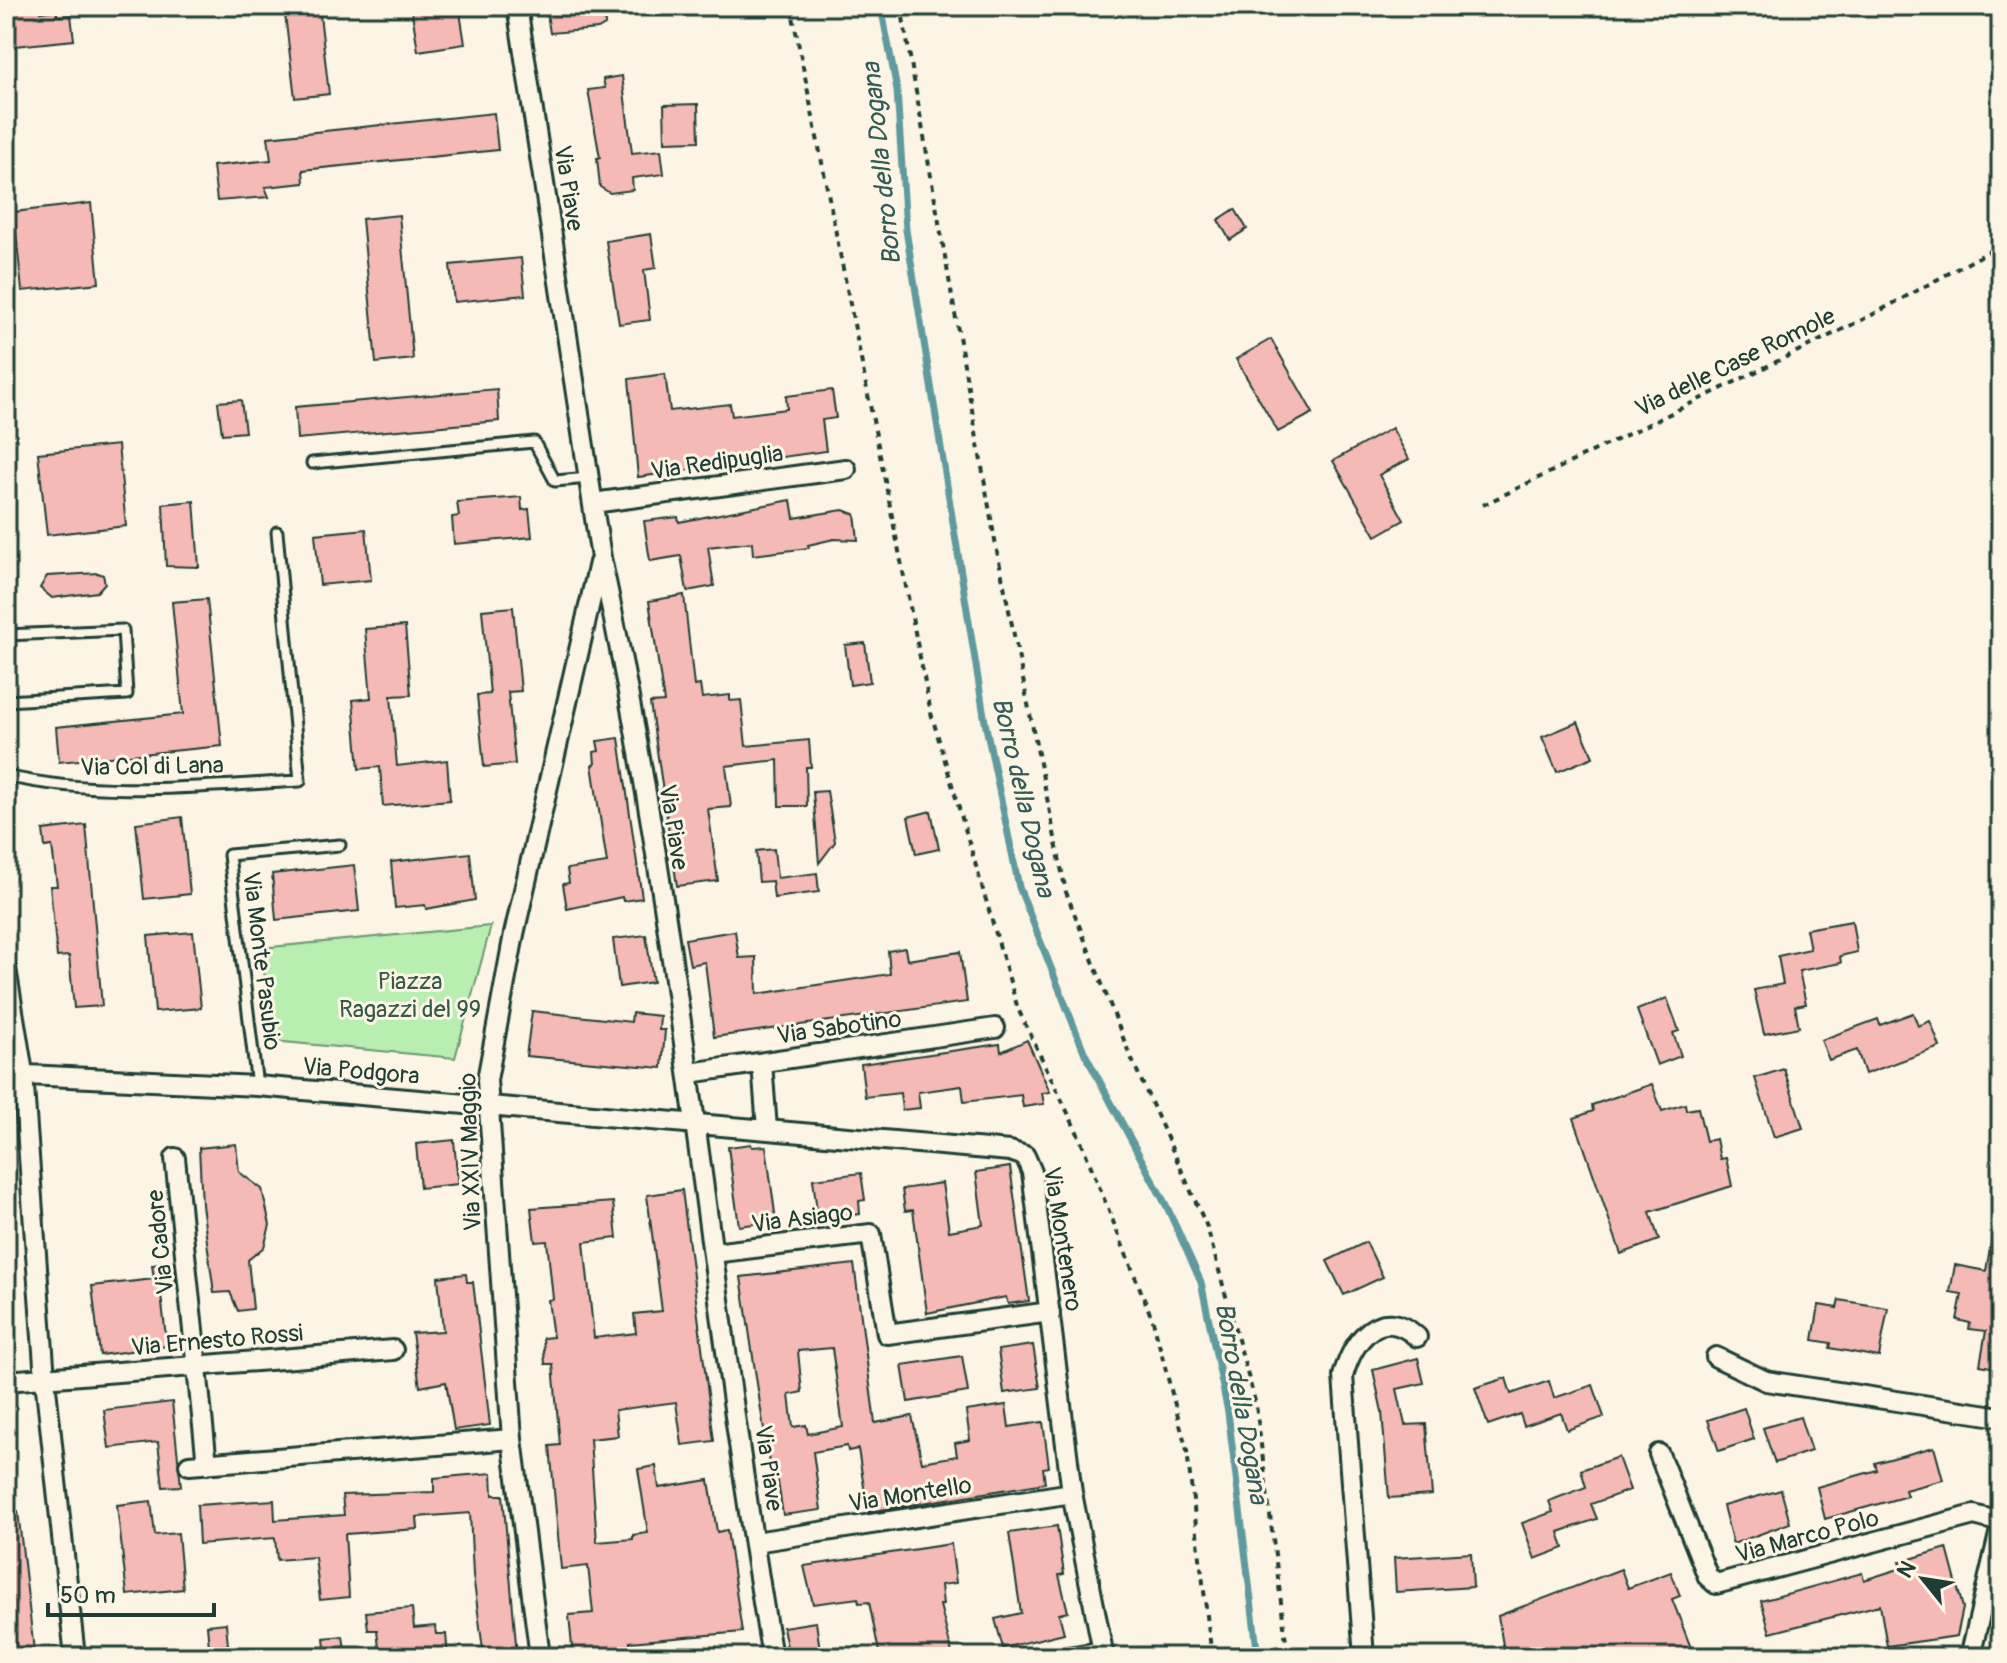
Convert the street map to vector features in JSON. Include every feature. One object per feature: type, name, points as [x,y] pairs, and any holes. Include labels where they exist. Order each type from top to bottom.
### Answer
[{"type":"street","name":"Via Piave","points":[[517,6],[601,558],[618,638],[690,1073],[755,1542],[766,1656]]},
{"type":"street","name":"Via Redipuglia","points":[[593,503],[846,469]]},
{"type":"street","name":"Via XXIV Maggio","points":[[540,1657],[512,1439],[487,1080],[514,934],[601,558]]},
{"type":"street","points":[[6,968],[14,1074],[75,1657]]},
{"type":"street","name":"Via Sabotino","points":[[690,1073],[995,1028]]},
{"type":"street","points":[[762,1063],[767,1129]]},
{"type":"street","name":"Via Podgora","points":[[14,1074],[257,1086],[696,1122]]},
{"type":"street","name":"Via Montenero","points":[[696,1122],[1010,1151],[1025,1156],[1032,1172],[1072,1493],[1104,1654]]},
{"type":"street","name":"Via Cadore","points":[[175,1158],[197,1365],[198,1465],[512,1439]]},
{"type":"street","name":"Via Asiago","points":[[713,1253],[871,1234],[887,1334],[1050,1312]]},
{"type":"street","points":[[1364,1657],[1343,1376],[1350,1350],[1368,1330],[1385,1323],[1408,1329],[1417,1337]]},
{"type":"street","name":"Via Ernesto Rossi","points":[[6,1381],[393,1350]]},
{"type":"street","points":[[1716,1357],[1766,1381],[2001,1417]]},
{"type":"street","name":"Via Marco Polo","points":[[1659,1454],[1708,1577],[1716,1584],[1974,1515],[2001,1524]]},
{"type":"street","name":"Via Montello","points":[[755,1542],[1072,1493]]},
{"type":"street","points":[[1970,1657],[2001,1524]]},
{"type":"street","points":[[1069,1657],[1104,1654]]},
{"type":"lane","points":[[312,463],[534,442],[555,481],[590,478]]},
{"type":"lane","name":"Via Col di Lana","points":[[6,776],[49,786],[121,790],[300,781],[277,532]]},
{"type":"lane","points":[[6,635],[123,630],[127,694],[6,701]]},
{"type":"lane","name":"Via Monte Pasubio","points":[[257,1086],[229,855],[340,845]]},
{"type":"path","points":[[791,6],[931,713],[1018,1009],[1078,1134],[1153,1321],[1187,1451],[1212,1657]]},
{"type":"path","points":[[901,6],[995,541],[1066,892],[1129,1053],[1207,1227],[1256,1405],[1288,1657]]},
{"type":"path","name":"Via delle Case Romole","points":[[1483,505],[1870,316],[2001,245]]},
{"type":"green space","name":"Piazza Ragazzi del 99","points":[[491,926],[455,1058],[273,1041],[261,948]]},
{"type":"building","points":[[10,6],[40,6],[41,12],[57,10],[57,16],[71,15],[74,40],[6,47]]},
{"type":"building","points":[[284,6],[319,6],[329,94],[295,98]]},
{"type":"building","points":[[411,6],[459,6],[465,44],[418,51]]},
{"type":"building","points":[[604,9],[605,25],[598,29],[550,33],[547,14]]},
{"type":"building","points":[[622,76],[632,153],[661,150],[664,174],[632,178],[633,190],[610,193],[600,187],[597,158],[600,158],[588,90],[605,88],[603,79]]},
{"type":"building","points":[[698,104],[699,141],[665,142],[664,105]]},
{"type":"building","points":[[494,113],[498,150],[303,170],[304,183],[265,187],[269,197],[217,201],[213,166],[271,160],[268,137]]},
{"type":"building","points":[[91,203],[99,283],[22,291],[14,212]]},
{"type":"building","points":[[1235,209],[1247,229],[1230,240],[1218,220]]},
{"type":"building","points":[[399,215],[413,359],[376,363],[362,219]]},
{"type":"building","points":[[651,234],[656,268],[644,270],[650,320],[619,324],[606,241]]},
{"type":"building","points":[[521,258],[525,295],[454,302],[450,265]]},
{"type":"building","points":[[1271,339],[1313,413],[1278,432],[1236,359]]},
{"type":"building","points":[[665,374],[670,411],[730,404],[732,416],[787,409],[786,396],[832,390],[836,418],[822,420],[826,451],[638,477],[629,379]]},
{"type":"building","points":[[497,389],[499,421],[297,439],[295,407]]},
{"type":"building","points":[[241,400],[245,432],[222,434],[218,402]]},
{"type":"building","points":[[1392,428],[1409,459],[1379,475],[1404,520],[1376,536],[1333,461]]},
{"type":"building","points":[[118,445],[126,526],[47,535],[38,453]]},
{"type":"building","points":[[521,497],[522,510],[529,509],[532,537],[454,544],[452,517],[459,516],[457,502]]},
{"type":"building","points":[[791,500],[794,518],[843,510],[855,514],[858,540],[834,539],[808,545],[809,548],[753,555],[752,542],[708,547],[714,586],[687,591],[681,556],[650,561],[644,521],[678,517],[679,522]]},
{"type":"building","points":[[194,501],[199,567],[166,566],[163,504]]},
{"type":"building","points":[[366,529],[371,580],[320,585],[315,534]]},
{"type":"building","points":[[103,575],[105,583],[97,592],[52,598],[40,588],[47,576]]},
{"type":"building","points":[[684,595],[694,686],[700,685],[702,698],[730,695],[730,701],[741,700],[746,746],[809,740],[811,767],[806,767],[807,806],[779,806],[778,760],[726,766],[731,807],[708,809],[718,881],[677,886],[650,703],[664,702],[649,601]]},
{"type":"building","points":[[207,599],[222,746],[59,762],[56,727],[183,714],[172,602]]},
{"type":"building","points":[[513,607],[521,691],[508,692],[515,764],[484,767],[477,695],[490,694],[482,610]]},
{"type":"building","points":[[405,626],[411,695],[391,696],[397,766],[447,760],[450,800],[383,806],[380,767],[359,769],[353,700],[371,698],[365,629]]},
{"type":"building","points":[[865,643],[870,682],[850,685],[845,645]]},
{"type":"building","points":[[1578,722],[1593,757],[1557,772],[1542,737]]},
{"type":"building","points":[[619,738],[642,898],[623,901],[622,897],[567,909],[563,884],[569,883],[567,869],[607,863],[592,765],[595,764],[594,752],[599,751],[597,741]]},
{"type":"building","points":[[827,791],[835,842],[819,863],[813,792]]},
{"type":"building","points":[[931,811],[939,849],[916,854],[908,817]]},
{"type":"building","points":[[182,817],[190,894],[144,899],[136,823]]},
{"type":"building","points":[[86,825],[102,1006],[74,1008],[69,956],[57,957],[50,886],[57,886],[52,846],[45,847],[43,830]]},
{"type":"building","points":[[774,849],[777,878],[817,873],[819,892],[774,898],[772,881],[759,882],[756,851]]},
{"type":"building","points":[[470,853],[475,900],[426,909],[425,905],[395,908],[391,862]]},
{"type":"building","points":[[354,865],[359,911],[276,920],[272,874]]},
{"type":"building","points":[[1852,921],[1857,952],[1840,956],[1841,963],[1799,971],[1806,1004],[1795,1006],[1799,1027],[1764,1034],[1754,990],[1783,984],[1778,956],[1810,949],[1806,929]]},
{"type":"building","points":[[735,931],[739,958],[756,957],[757,994],[890,974],[888,951],[905,948],[907,960],[960,952],[967,1002],[714,1037],[705,962],[690,965],[685,939]]},
{"type":"building","points":[[193,932],[201,1008],[155,1012],[148,936]]},
{"type":"building","points":[[646,935],[653,982],[619,987],[613,939]]},
{"type":"building","points":[[1667,998],[1679,1031],[1673,1033],[1681,1056],[1657,1065],[1637,1010]]},
{"type":"building","points":[[532,1011],[631,1022],[632,1013],[660,1016],[659,1030],[665,1030],[662,1068],[526,1056]]},
{"type":"building","points":[[1913,1013],[1918,1026],[1930,1021],[1940,1047],[1865,1074],[1857,1050],[1829,1060],[1821,1040],[1878,1019],[1880,1025]]},
{"type":"building","points":[[1027,1040],[1050,1092],[1042,1093],[1044,1104],[1023,1107],[1021,1095],[964,1102],[962,1086],[918,1092],[920,1108],[902,1110],[900,1093],[865,1097],[861,1064],[1000,1044],[1001,1052]]},
{"type":"building","points":[[1784,1069],[1803,1128],[1774,1137],[1755,1078]]},
{"type":"building","points":[[1652,1084],[1662,1111],[1685,1104],[1686,1110],[1698,1108],[1706,1141],[1716,1139],[1720,1159],[1726,1158],[1732,1186],[1650,1212],[1659,1240],[1621,1254],[1574,1118],[1593,1111],[1592,1105]]},
{"type":"building","points":[[454,1140],[458,1184],[420,1188],[416,1144]]},
{"type":"building","points":[[236,1144],[239,1172],[262,1189],[270,1225],[264,1247],[248,1260],[253,1309],[238,1311],[230,1292],[214,1293],[202,1205],[199,1148]]},
{"type":"building","points":[[751,1144],[752,1147],[766,1146],[776,1221],[739,1226],[728,1147]]},
{"type":"building","points":[[1010,1167],[1029,1301],[1008,1304],[1006,1297],[927,1313],[913,1210],[905,1211],[902,1189],[942,1183],[949,1231],[983,1225],[976,1172]]},
{"type":"building","points":[[861,1173],[865,1200],[859,1201],[860,1214],[818,1219],[813,1179]]},
{"type":"building","points":[[682,1190],[714,1441],[682,1445],[676,1402],[615,1410],[618,1436],[590,1439],[597,1542],[633,1539],[633,1535],[648,1533],[638,1469],[656,1466],[659,1488],[709,1480],[717,1532],[727,1530],[742,1632],[630,1642],[631,1653],[573,1657],[569,1615],[593,1613],[588,1566],[561,1569],[550,1446],[560,1445],[553,1364],[545,1364],[543,1338],[553,1337],[548,1300],[553,1299],[547,1241],[535,1242],[531,1208],[613,1202],[617,1238],[584,1242],[594,1338],[636,1333],[634,1314],[662,1311],[647,1195]]},
{"type":"building","points":[[1992,1237],[2001,1238],[2001,1369],[1980,1365],[1986,1331],[1969,1329],[1970,1323],[1957,1320],[1962,1294],[1950,1292],[1955,1265],[1986,1271]]},
{"type":"building","points":[[1366,1242],[1383,1277],[1344,1295],[1327,1261]]},
{"type":"building","points":[[174,1262],[176,1284],[160,1286],[167,1346],[100,1355],[92,1286],[154,1279],[152,1265]]},
{"type":"building","points":[[854,1264],[875,1423],[912,1416],[922,1462],[957,1456],[955,1443],[970,1440],[966,1411],[1006,1405],[1009,1427],[1043,1422],[1049,1467],[1043,1468],[1045,1483],[868,1512],[858,1449],[848,1451],[847,1446],[813,1452],[821,1510],[783,1515],[776,1469],[770,1470],[741,1277]],"holes":[[[832,1348],[843,1427],[808,1434],[806,1425],[793,1427],[789,1395],[802,1392],[798,1351]]]},
{"type":"building","points":[[466,1274],[467,1282],[473,1282],[490,1425],[454,1430],[446,1382],[420,1387],[412,1333],[443,1331],[438,1277]]},
{"type":"building","points":[[1839,1300],[1888,1308],[1879,1357],[1830,1348],[1831,1343],[1813,1340],[1819,1305],[1837,1308]]},
{"type":"building","points":[[1033,1345],[1040,1388],[1004,1393],[998,1350]]},
{"type":"building","points":[[962,1356],[968,1392],[908,1402],[902,1365]]},
{"type":"building","points":[[1418,1358],[1424,1383],[1397,1389],[1405,1425],[1426,1424],[1432,1495],[1389,1498],[1382,1412],[1373,1370]]},
{"type":"building","points":[[1506,1378],[1511,1394],[1549,1381],[1554,1398],[1593,1385],[1604,1417],[1567,1430],[1561,1413],[1524,1426],[1520,1414],[1488,1425],[1475,1388]]},
{"type":"building","points":[[172,1402],[181,1486],[163,1487],[158,1442],[109,1448],[104,1410]]},
{"type":"building","points":[[1744,1408],[1754,1439],[1719,1451],[1708,1420]]},
{"type":"building","points":[[1800,1417],[1811,1451],[1775,1463],[1763,1428]]},
{"type":"building","points":[[1934,1447],[1943,1480],[1905,1490],[1907,1496],[1825,1519],[1817,1487],[1877,1470],[1875,1463]]},
{"type":"building","points":[[1618,1457],[1630,1490],[1591,1504],[1597,1519],[1559,1532],[1564,1548],[1535,1559],[1522,1523],[1553,1512],[1549,1501],[1586,1487],[1581,1470]]},
{"type":"building","points":[[492,1473],[493,1495],[503,1495],[517,1655],[484,1657],[473,1575],[470,1513],[417,1517],[418,1529],[345,1534],[349,1597],[320,1600],[315,1557],[277,1560],[275,1538],[199,1544],[197,1505],[274,1500],[275,1520],[344,1515],[342,1495],[434,1492],[434,1478]]},
{"type":"building","points":[[1781,1490],[1790,1523],[1733,1544],[1723,1506]]},
{"type":"building","points":[[151,1501],[155,1535],[178,1533],[183,1589],[127,1595],[117,1505]]},
{"type":"building","points":[[18,1511],[34,1651],[6,1654],[6,1512]]},
{"type":"building","points":[[1057,1526],[1064,1574],[1059,1575],[1068,1612],[1059,1614],[1064,1633],[1003,1648],[995,1619],[1021,1613],[1009,1533]]},
{"type":"building","points":[[951,1544],[956,1583],[941,1585],[943,1605],[940,1605],[953,1657],[880,1657],[869,1602],[859,1603],[858,1598],[813,1604],[804,1566]]},
{"type":"building","points":[[1947,1548],[1963,1608],[1957,1636],[1887,1646],[1880,1605],[1770,1633],[1761,1601],[1862,1573],[1864,1580],[1902,1568],[1900,1562]]},
{"type":"building","points":[[1471,1553],[1473,1587],[1396,1592],[1394,1558]]},
{"type":"building","points":[[1621,1569],[1628,1588],[1671,1572],[1680,1596],[1672,1599],[1691,1648],[1666,1657],[1505,1657],[1498,1616]]},
{"type":"building","points":[[412,1608],[414,1628],[435,1626],[436,1634],[446,1634],[448,1657],[380,1657],[377,1630],[368,1630],[366,1612]]},
{"type":"building","points":[[816,1622],[821,1657],[789,1657],[783,1627]]},
{"type":"building","points":[[226,1623],[228,1645],[209,1647],[207,1625]]},
{"type":"building","points":[[343,1636],[346,1657],[326,1657],[324,1638]]},
{"type":"waterway","name":"Borro della Dogana","points":[[881,6],[897,90],[906,230],[985,722],[1019,887],[1085,1054],[1167,1207],[1201,1282],[1228,1412],[1258,1657]]}]
